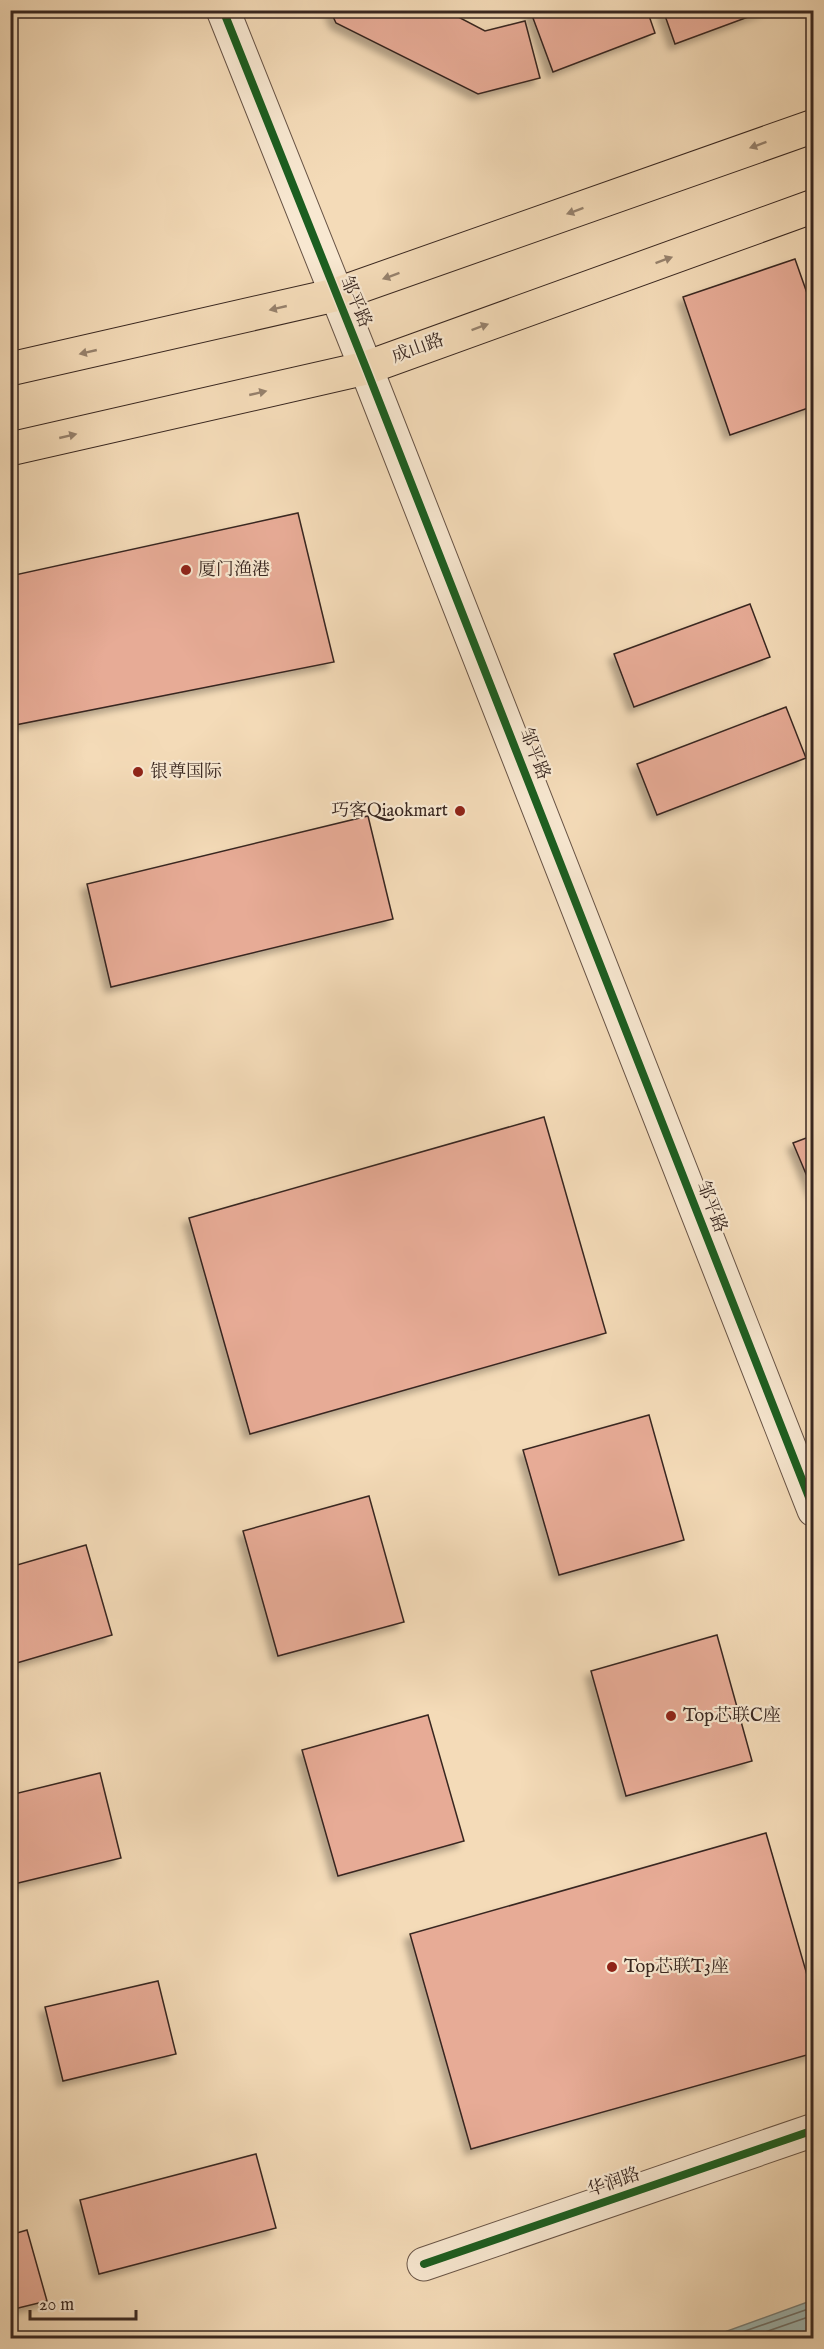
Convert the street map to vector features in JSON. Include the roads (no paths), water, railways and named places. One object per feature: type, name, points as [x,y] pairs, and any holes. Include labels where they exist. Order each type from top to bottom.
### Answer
[{"type":"main road","points":[[10,369],[335,296],[813,126]]},
{"type":"main road","name":"成山路","points":[[10,449],[366,368],[813,206]]},
{"type":"street","name":"邹平路","points":[[223,10],[335,296],[366,368],[813,1510]]},
{"type":"street","name":"华润路","points":[[424,2264],[813,2130]]},
{"type":"water","points":[[813,2300],[813,2338],[708,2338]]},
{"type":"place","name":"厦门渔港","points":[[186,570]]},
{"type":"place","name":"银尊国际","points":[[138,772]]},
{"type":"place","name":"巧客Qiaokmart","points":[[460,811]]},
{"type":"place","name":"Top芯联C座","points":[[671,1716]]},
{"type":"place","name":"Top芯联T3座","points":[[612,1967]]}]
